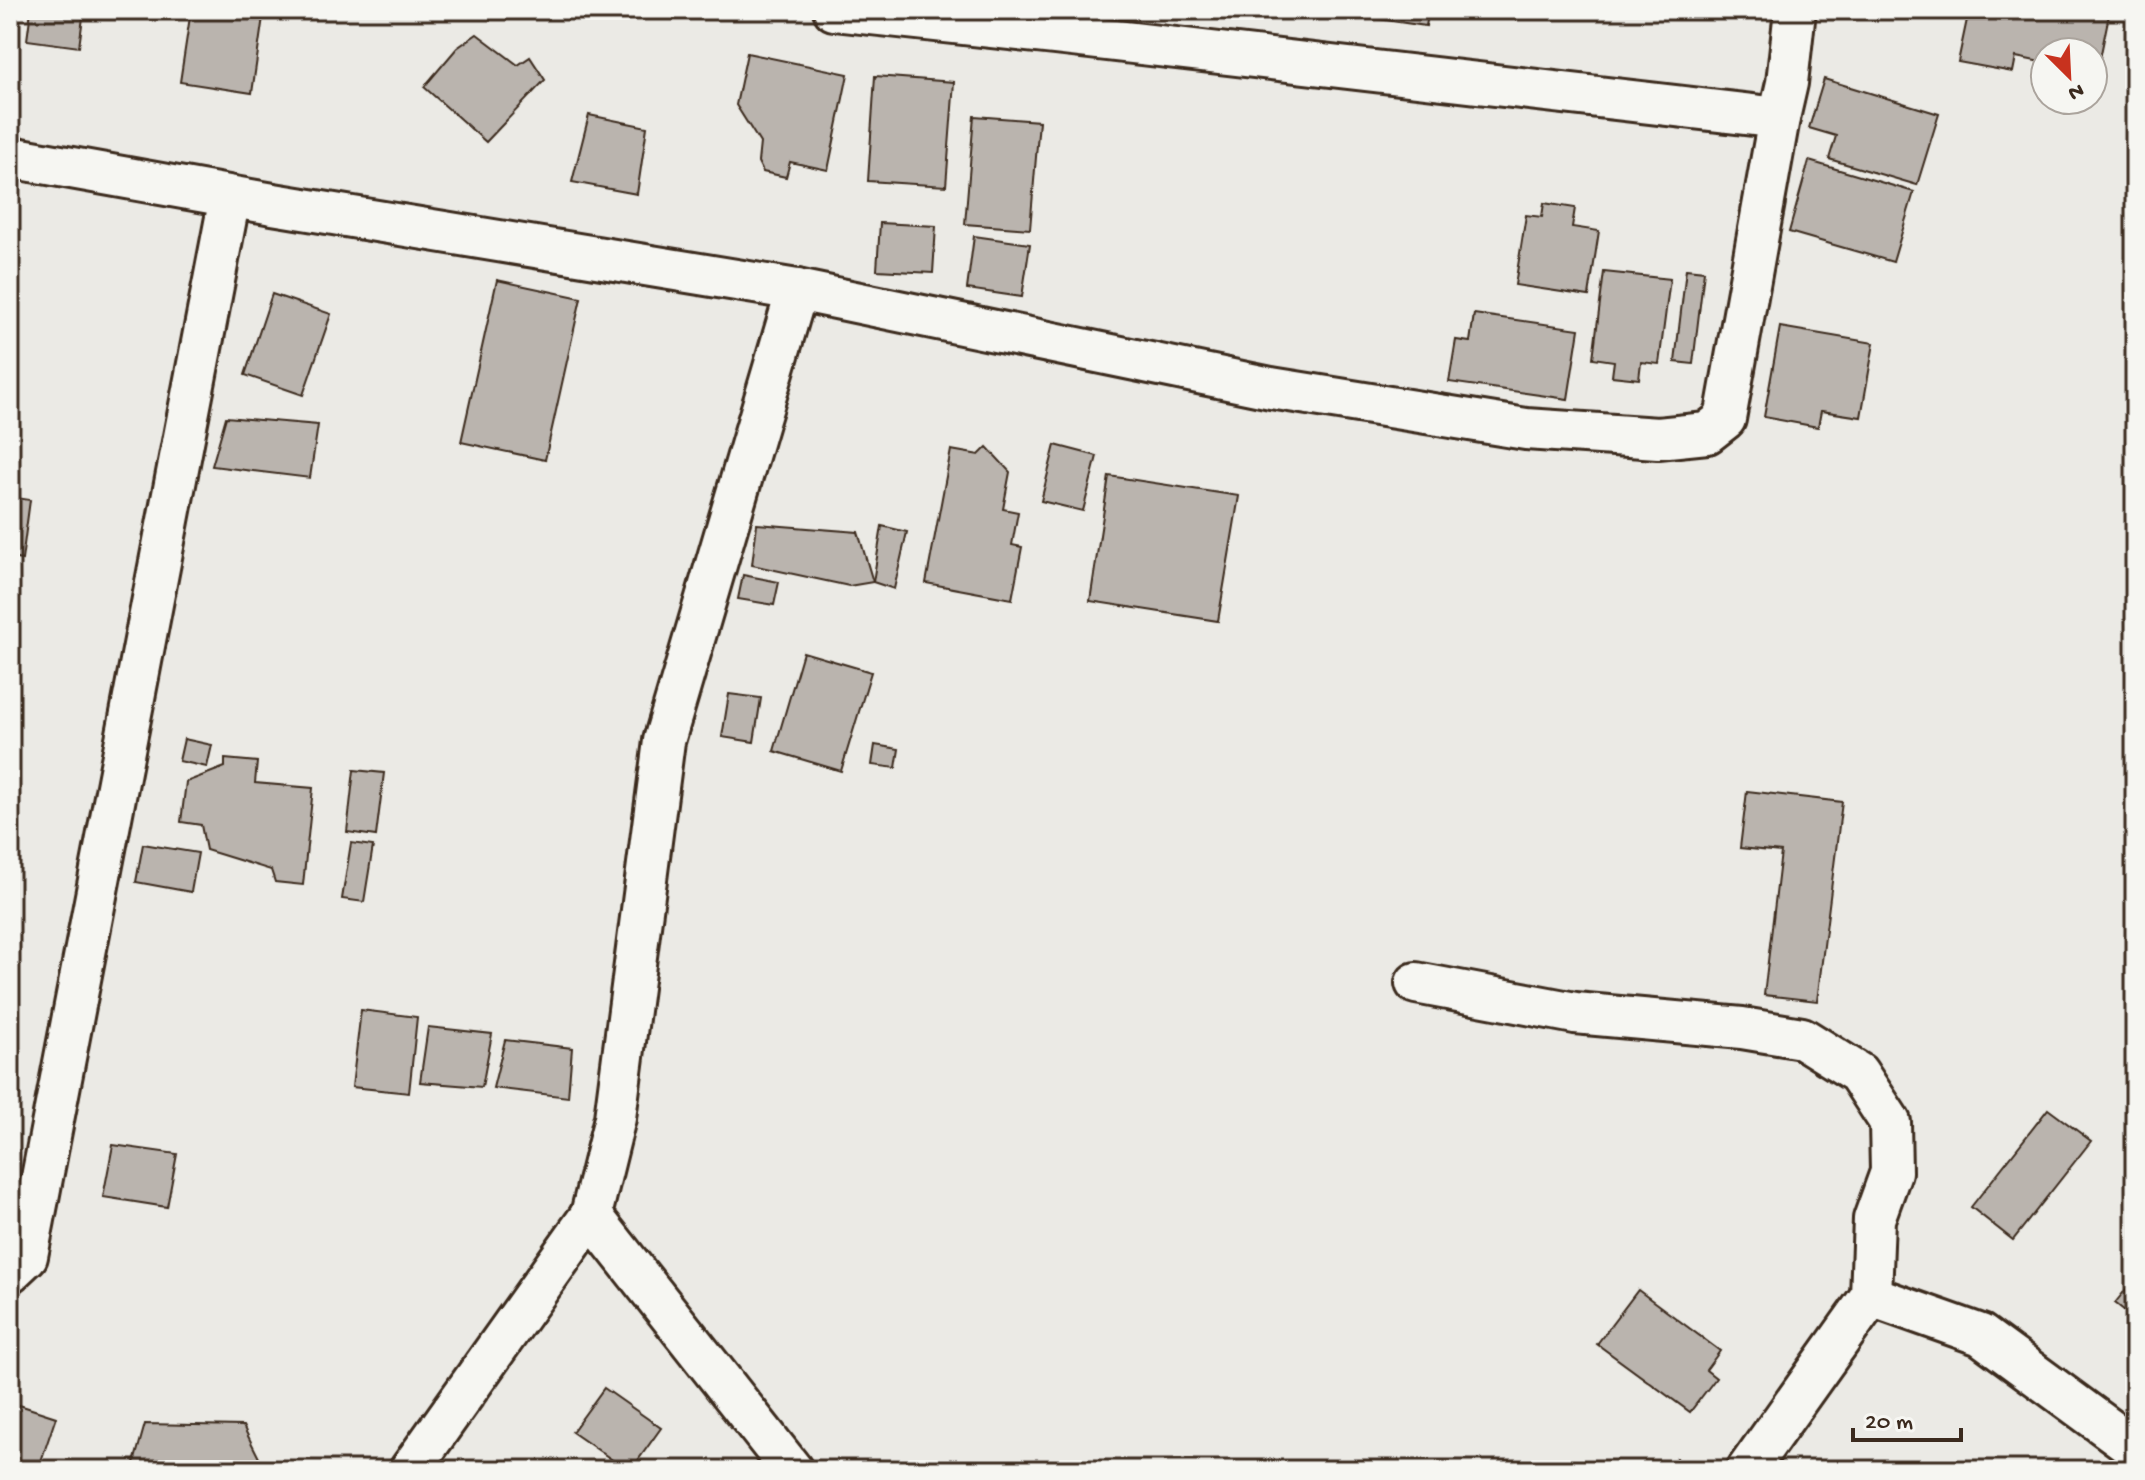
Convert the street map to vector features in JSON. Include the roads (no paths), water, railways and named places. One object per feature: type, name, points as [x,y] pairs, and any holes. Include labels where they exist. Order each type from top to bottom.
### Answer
[{"type":"street","points":[[834,10],[1779,118]]},
{"type":"street","points":[[10,157],[230,197],[797,290],[1271,388],[1526,429],[1658,438],[1707,433],[1725,419],[1787,83],[1795,10]]},
{"type":"street","points":[[10,1272],[27,1256],[230,197]]},
{"type":"street","points":[[410,1470],[591,1215],[615,1118],[664,741],[797,290]]},
{"type":"street","points":[[1416,983],[1575,1013],[1742,1028],[1802,1038],[1858,1073],[1890,1122],[1891,1172],[1874,1219],[1871,1296],[1747,1470]]},
{"type":"street","points":[[591,1215],[792,1470]]},
{"type":"street","points":[[1871,1296],[1981,1335],[2135,1448]]}]
